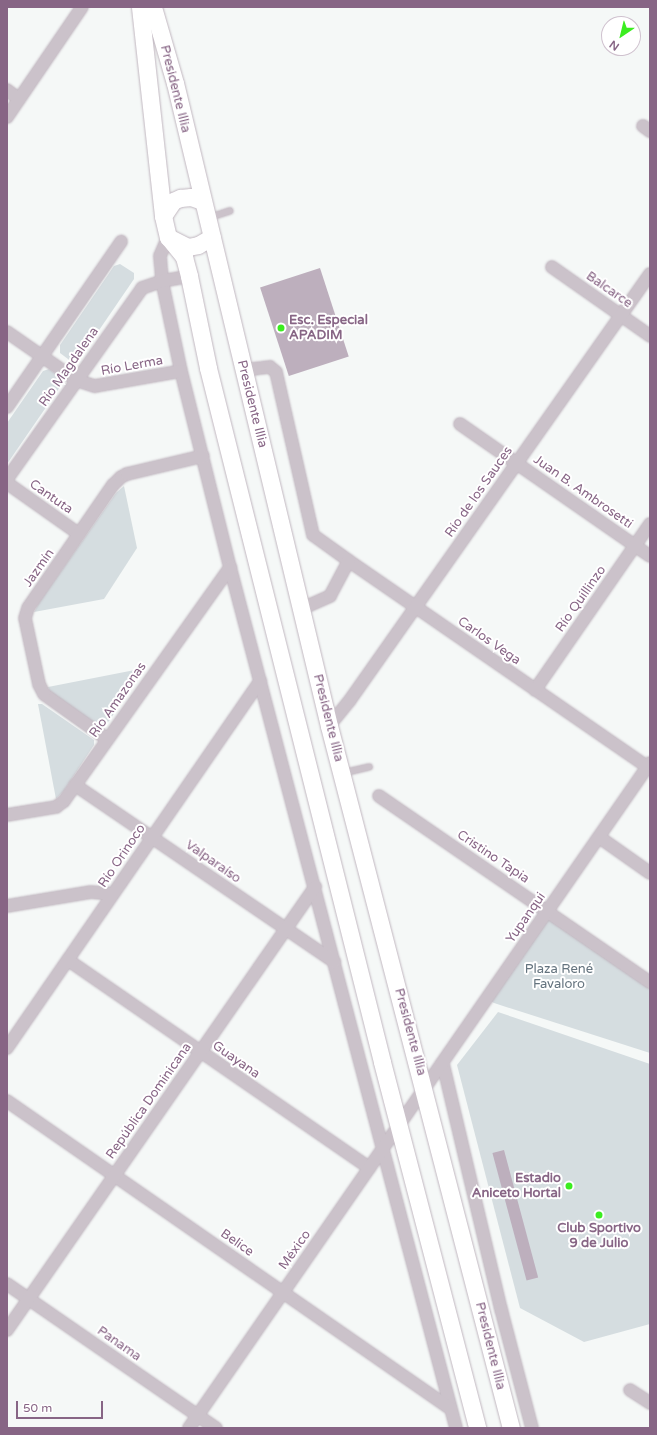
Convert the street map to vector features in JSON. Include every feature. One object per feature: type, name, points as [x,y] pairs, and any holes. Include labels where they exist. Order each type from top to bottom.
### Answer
[{"type":"main road","name":"Presidente Illia","points":[[140,7],[163,216],[168,237],[184,257],[189,276],[210,376],[477,1428]]},
{"type":"main road","name":"Presidente Illia","points":[[153,7],[175,83],[202,201],[212,237],[329,726],[511,1428]]},
{"type":"main road","points":[[163,216],[173,201],[180,198],[191,197],[202,201]]},
{"type":"main road","points":[[168,237],[188,247],[198,245],[212,237]]},
{"type":"street","points":[[7,116],[82,7]]},
{"type":"street","points":[[7,90],[19,99]]},
{"type":"street","points":[[168,237],[160,256],[162,281],[181,371],[230,567],[456,1428]]},
{"type":"street","points":[[7,407],[121,242]]},
{"type":"street","name":"Balcarce","points":[[552,267],[650,336]]},
{"type":"street","name":"Río de los Sauces","points":[[329,726],[350,700],[650,274]]},
{"type":"street","name":"Río Magdalena","points":[[7,479],[142,288],[162,281],[189,276]]},
{"type":"street","name":"Río Lerma","points":[[7,332],[76,380],[94,386],[181,371]]},
{"type":"street","name":"Carlos Vega","points":[[244,370],[270,367],[276,372],[313,534],[415,607],[649,767]]},
{"type":"street","name":"Juan B. Ambrosetti","points":[[460,424],[650,556]]},
{"type":"street","name":"Jazmín","points":[[107,740],[44,694],[39,684],[25,618],[28,608],[113,485],[121,477],[127,474],[203,456]]},
{"type":"street","name":"Cantuta","points":[[7,483],[79,534]]},
{"type":"street","name":"Río Quillinzo","points":[[535,690],[650,524]]},
{"type":"street","points":[[301,609],[330,596],[349,561]]},
{"type":"street","name":"Río Amazonas","points":[[7,816],[56,807],[64,801],[230,567]]},
{"type":"street","name":"Río Orinoco","points":[[7,1048],[260,680]]},
{"type":"street","name":"Yupanqui","points":[[424,1089],[443,1064],[649,767]]},
{"type":"street","name":"Valparaíso","points":[[75,785],[334,962]]},
{"type":"street","name":"Cristino Tapia","points":[[379,796],[650,982]]},
{"type":"street","points":[[599,837],[650,874]]},
{"type":"street","name":"República Dominicana","points":[[7,1330],[315,887]]},
{"type":"street","points":[[7,906],[91,892],[114,894]]},
{"type":"street","name":"Guayana","points":[[68,960],[369,1168]]},
{"type":"street","points":[[443,1064],[501,1309],[532,1428]]},
{"type":"street","name":"México","points":[[189,1428],[424,1089]]},
{"type":"street","name":"Belice","points":[[7,1101],[451,1408]]},
{"type":"street","name":"Panama","points":[[7,1284],[216,1428]]},
{"type":"street","points":[[482,1313],[501,1309]]},
{"type":"street","points":[[630,1390],[650,1403]]},
{"type":"lane","points":[[207,219],[230,211]]},
{"type":"lane","points":[[342,773],[369,767]]},
{"type":"green space","points":[[120,264],[134,273],[134,279],[80,358],[72,362],[60,353],[60,345],[114,266]]},
{"type":"green space","points":[[49,369],[62,378],[62,384],[7,464],[7,423],[43,371]]},
{"type":"green space","points":[[124,486],[137,548],[104,599],[34,612],[40,601],[116,493]]},
{"type":"green space","points":[[145,668],[109,721],[103,727],[98,726],[51,695],[48,687]]},
{"type":"green space","points":[[38,704],[42,704],[94,740],[94,745],[63,792],[56,799]]},
{"type":"green space","name":"Plaza René Favaloro","points":[[549,916],[650,988],[650,1053],[494,1003],[489,1000]]},
{"type":"green space","name":"Estadio Aniceto Hortal","points":[[498,1012],[650,1064],[650,1324],[584,1342],[520,1308],[457,1065]]},
{"type":"building","name":"Esc. Especial APADIM","points":[[320,268],[349,356],[289,376],[260,287]]},
{"type":"building","points":[[504,1150],[538,1278],[527,1281],[492,1153]]},
{"type":"place","name":"Esc. Especial APADIM","points":[[281,328]]},
{"type":"place","name":"Estadio Aniceto Hortal","points":[[569,1186]]},
{"type":"place","name":"Club Sportivo 9 de Julio","points":[[599,1215]]}]
